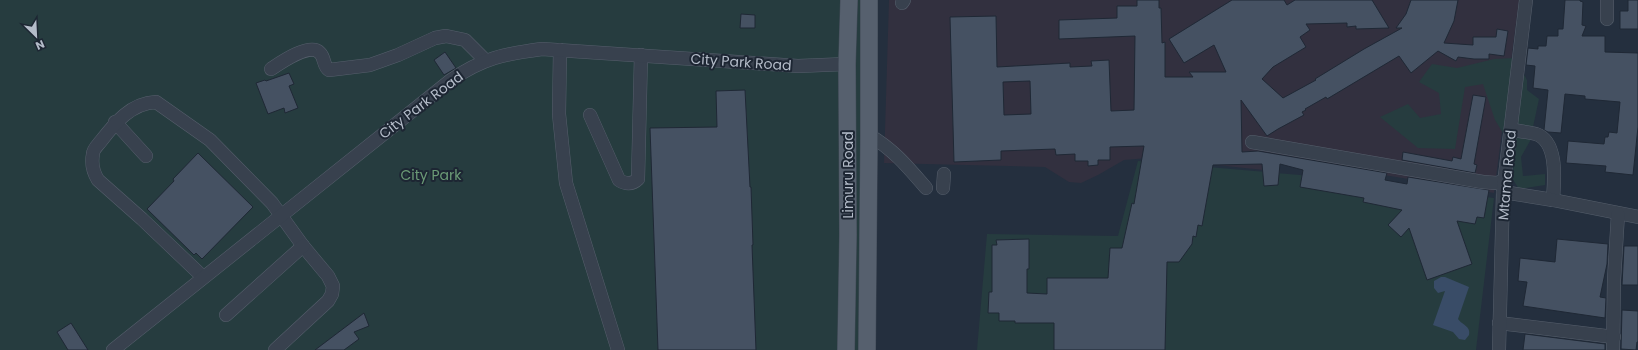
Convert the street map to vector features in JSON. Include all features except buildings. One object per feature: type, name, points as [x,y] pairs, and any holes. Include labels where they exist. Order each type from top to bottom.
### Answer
[{"type":"main road","name":"Limuru Road","points":[[846,350],[848,235],[848,0]]},
{"type":"main road","name":"Limuru Road","points":[[867,350],[869,0]]},
{"type":"street","name":"Mtama Road","points":[[1499,350],[1504,186],[1526,0]]},
{"type":"street","points":[[1607,0],[1607,18]]},
{"type":"street","points":[[271,69],[294,55],[312,51],[319,52],[321,54],[326,68],[329,70],[365,66],[398,55],[436,38],[446,36],[465,40],[485,60]]},
{"type":"street","name":"City Park Road","points":[[114,350],[203,277],[451,80],[485,60],[512,53],[542,49],[798,66],[847,64]]},
{"type":"street","points":[[560,50],[559,114],[566,183],[618,350]]},
{"type":"street","points":[[590,114],[619,180],[623,183],[633,183],[638,180],[641,55]]},
{"type":"street","points":[[203,277],[96,177],[92,163],[93,152],[115,122],[136,107],[150,102],[156,102],[210,140],[272,203],[303,246],[328,276],[333,286],[332,294],[328,301],[275,350]]},
{"type":"street","points":[[115,122],[146,156]]},
{"type":"street","points":[[1511,130],[1537,134],[1545,141],[1550,150],[1554,170],[1553,200]]},
{"type":"street","points":[[869,135],[898,155],[926,188]]},
{"type":"street","points":[[1252,142],[1483,182],[1497,183],[1553,200],[1638,217]]},
{"type":"street","points":[[943,188],[944,174]]},
{"type":"street","points":[[1614,350],[1614,280],[1618,214]]},
{"type":"street","points":[[226,315],[303,246]]},
{"type":"street","points":[[1499,323],[1614,337]]},
{"type":"shaded area","points":[[889,0],[1519,0],[1494,193],[1280,158],[1264,170],[1148,158],[1124,160],[1081,183],[1069,182],[1045,167],[884,163]]},
{"type":"green space","name":"City Park","points":[[0,0],[863,0],[862,350],[0,350]]},
{"type":"green space","points":[[1515,58],[1527,80],[1527,90],[1539,99],[1530,141],[1521,157],[1523,176],[1545,174],[1545,185],[1519,189],[1512,178],[1515,156],[1495,120],[1483,84],[1465,87],[1455,149],[1418,148],[1380,117],[1408,104],[1420,118],[1441,114],[1439,93],[1419,82],[1432,64],[1457,68],[1494,59]]},
{"type":"green space","points":[[1138,161],[1300,175],[1494,198],[1476,350],[977,350],[987,234],[1118,236]]},
{"type":"water","points":[[1441,277],[1445,277],[1469,287],[1458,319],[1469,330],[1469,335],[1465,340],[1459,339],[1453,332],[1433,325],[1445,291],[1438,293],[1434,288],[1434,281]]}]
